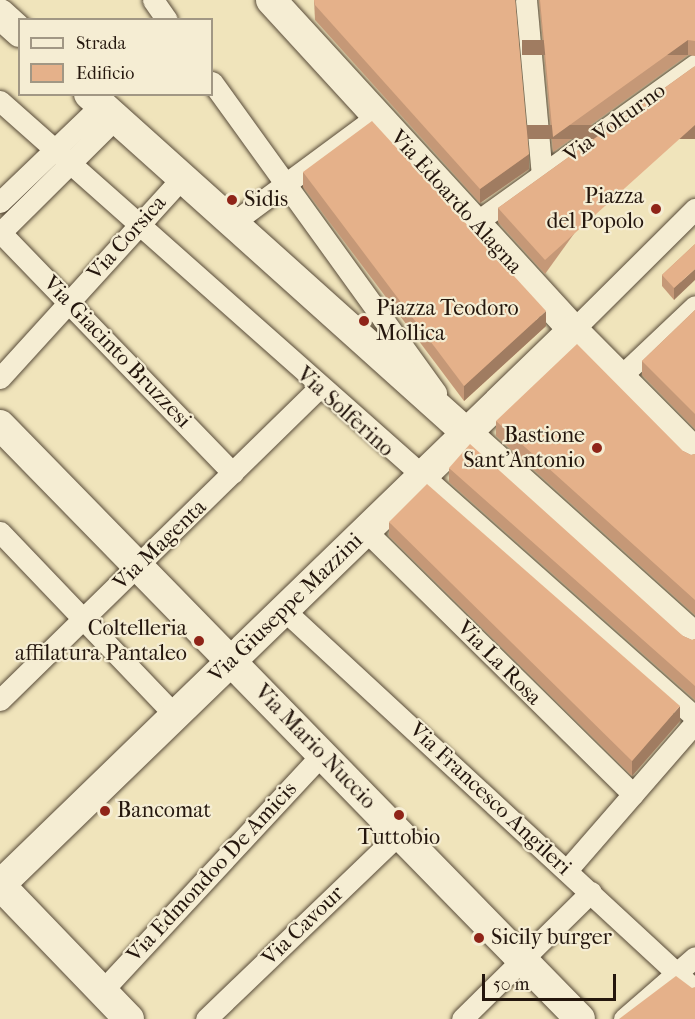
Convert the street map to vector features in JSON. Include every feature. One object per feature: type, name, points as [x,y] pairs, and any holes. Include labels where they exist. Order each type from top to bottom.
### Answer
[{"type":"main road","name":"Via Edoardo Alagna","points":[[271,0],[573,330],[695,453]]},
{"type":"main road","points":[[0,14],[18,30]]},
{"type":"main road","points":[[102,106],[462,425],[695,638]]},
{"type":"main road","name":"Via Giuseppe Mazzini","points":[[0,885],[420,478],[462,425],[573,330]]},
{"type":"main road","name":"Via Mario Nuccio","points":[[0,425],[580,1019]]},
{"type":"main road","points":[[0,885],[129,1019]]},
{"type":"street","points":[[153,0],[166,18]]},
{"type":"street","points":[[526,0],[542,176]]},
{"type":"street","name":"Via Volturno","points":[[475,223],[695,65]]},
{"type":"street","points":[[213,83],[285,186],[462,425]]},
{"type":"street","name":"Via Solferino","points":[[0,101],[318,389],[695,717]]},
{"type":"street","points":[[0,232],[102,106]]},
{"type":"street","points":[[234,222],[376,116]]},
{"type":"street","points":[[0,202],[62,157]]},
{"type":"street","name":"Via Corsica","points":[[0,378],[182,178]]},
{"type":"street","points":[[573,330],[695,209]]},
{"type":"street","name":"Via Giacinto Bruzzesi","points":[[0,232],[233,473]]},
{"type":"street","points":[[620,377],[695,306]]},
{"type":"street","name":"Via Magenta","points":[[0,700],[318,389]]},
{"type":"street","name":"Via La Rosa","points":[[366,531],[633,794]]},
{"type":"street","points":[[0,532],[175,716]]},
{"type":"street","name":"Via Francesco Angileri","points":[[284,610],[695,990]]},
{"type":"street","points":[[567,870],[695,723]]},
{"type":"street","name":"Via Edmondoo De Amicis","points":[[102,991],[322,754]]},
{"type":"street","name":"Via Cavour","points":[[206,1019],[399,834]]},
{"type":"street","points":[[462,1019],[591,892]]},
{"type":"street","points":[[624,1019],[695,957]]},
{"type":"building","points":[[314,0],[515,0],[529,154],[480,189],[315,5]]},
{"type":"building","points":[[540,0],[695,0],[695,41],[688,40],[553,137]]},
{"type":"building","points":[[695,66],[695,125],[545,260],[498,208]]},
{"type":"building","points":[[372,121],[546,311],[464,386],[303,172]]},
{"type":"building","points":[[695,244],[695,269],[674,288],[662,275]]},
{"type":"building","points":[[695,310],[695,414],[642,361]]},
{"type":"building","points":[[577,344],[683,451],[691,455],[695,454],[695,600],[496,421]]},
{"type":"building","points":[[470,444],[683,636],[695,639],[695,686],[449,468]]},
{"type":"building","points":[[427,484],[680,706],[632,761],[389,522]]},
{"type":"building","points":[[676,976],[692,988],[695,987],[695,1019],[619,1019]]},
{"type":"place","name":"Sidis","points":[[232,200]]},
{"type":"place","name":"Piazza del Popolo","points":[[656,209]]},
{"type":"place","name":"Piazza Teodoro Mollica","points":[[364,321]]},
{"type":"place","name":"Bastione Sant'Antonio","points":[[597,448]]},
{"type":"place","name":"Coltelleria affilatura Pantaleo","points":[[199,641]]},
{"type":"place","name":"Bancomat","points":[[105,811]]},
{"type":"place","name":"Tuttobio","points":[[399,815]]},
{"type":"place","name":"Sicily burger","points":[[479,938]]}]
